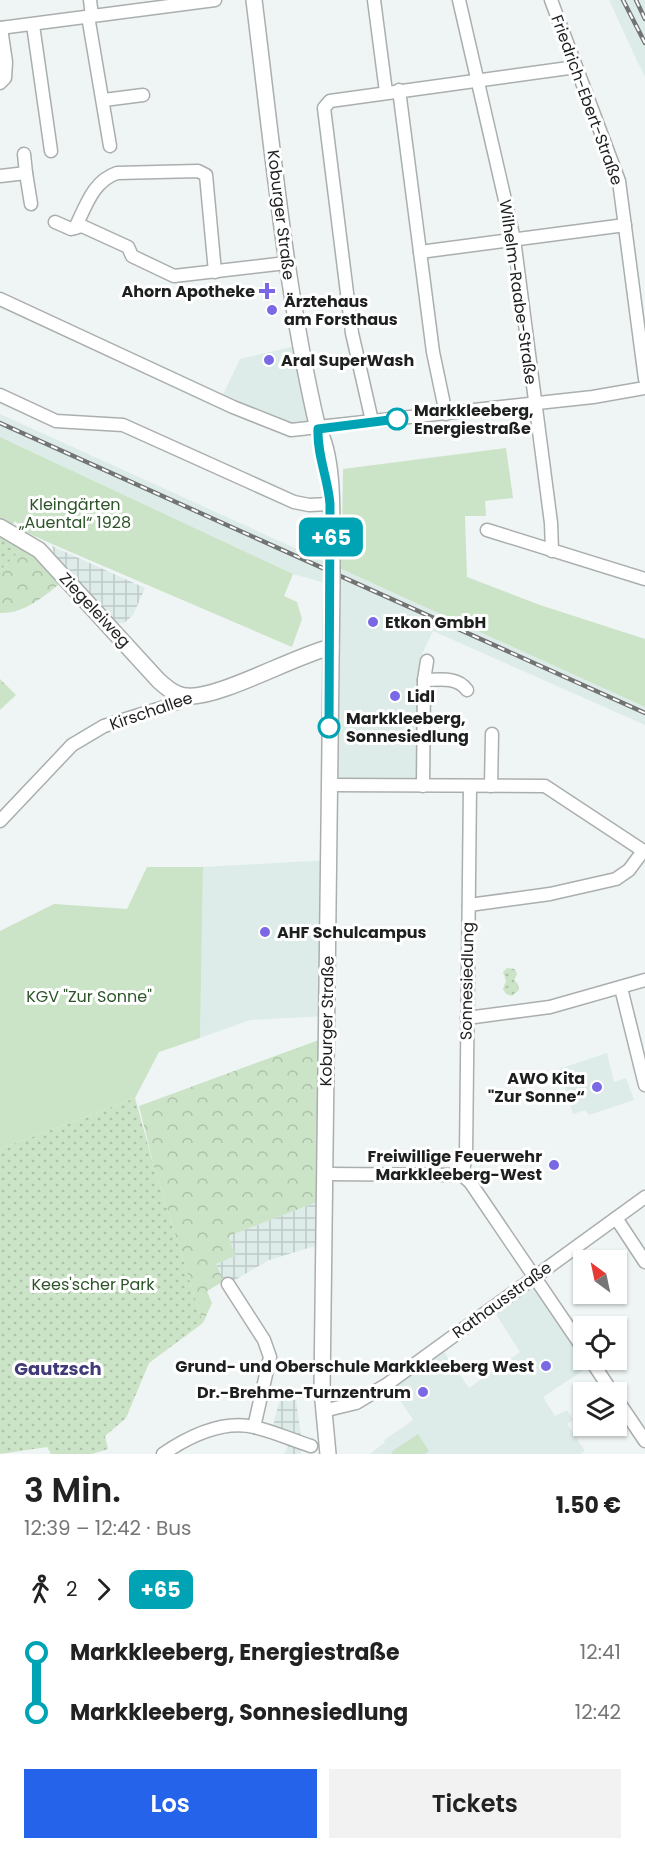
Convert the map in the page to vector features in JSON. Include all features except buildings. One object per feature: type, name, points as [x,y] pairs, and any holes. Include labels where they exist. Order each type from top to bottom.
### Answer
[{"type":"main road","name":"Koburger Straße","points":[[254,0],[286,263],[301,355],[318,429],[319,453],[328,479],[330,504],[332,585],[323,1411],[328,1454]]},
{"type":"main road","name":"Ziegeleiweg","points":[[0,526],[39,550],[159,681],[174,693],[186,696]]},
{"type":"main road","name":"Kirschallee","points":[[186,696],[219,689],[310,652],[331,647]]},
{"type":"street","points":[[90,0],[90,16],[110,146]]},
{"type":"street","points":[[0,83],[5,78],[6,62],[1,28],[215,0]]},
{"type":"street","points":[[374,0],[386,92]]},
{"type":"street","name":"Wilhelm-Raabe-Straße","points":[[459,0],[514,239],[551,524],[552,551]]},
{"type":"street","name":"Friedrich-Ebert-Straße","points":[[551,0],[616,172],[625,225],[639,284],[645,379]]},
{"type":"street","points":[[33,25],[51,151]]},
{"type":"street","points":[[372,421],[352,333],[324,108],[326,104],[330,101],[399,90],[576,67]]},
{"type":"street","points":[[399,90],[433,352],[446,414]]},
{"type":"street","points":[[104,100],[143,95]]},
{"type":"street","points":[[24,154],[31,204]]},
{"type":"street","points":[[75,228],[94,189],[110,175],[198,171],[206,175],[214,272]]},
{"type":"street","points":[[0,176],[26,173]]},
{"type":"street","points":[[55,222],[70,229],[82,226],[128,247],[132,256],[174,276],[286,263]]},
{"type":"street","points":[[420,252],[625,225]]},
{"type":"street","points":[[0,299],[281,428],[300,431],[645,388]]},
{"type":"street","points":[[0,395],[56,421],[123,425],[294,502],[309,505],[330,504]]},
{"type":"street","points":[[487,530],[645,579]]},
{"type":"street","points":[[423,786],[424,680],[427,661]]},
{"type":"street","points":[[424,680],[450,679],[467,690]]},
{"type":"street","name":"Kirschallee","points":[[0,820],[72,745],[104,726],[177,703],[186,696]]},
{"type":"street","points":[[491,786],[492,734]]},
{"type":"street","points":[[329,785],[545,786],[644,852],[629,870],[615,879],[550,894],[469,905]]},
{"type":"street","name":"Sonnesiedlung","points":[[462,1175],[466,1156],[470,786]]},
{"type":"street","points":[[467,1018],[532,1010],[645,980]]},
{"type":"street","points":[[621,988],[645,1085]]},
{"type":"street","points":[[326,1174],[462,1175],[470,1182],[573,1334]]},
{"type":"street","name":"Rathausstraße","points":[[323,1411],[356,1403],[386,1385],[645,1197]]},
{"type":"street","points":[[616,1218],[645,1262]]},
{"type":"street","points":[[228,1284],[264,1340],[270,1358],[254,1426]]},
{"type":"street","points":[[627,1414],[645,1441]]},
{"type":"street","points":[[163,1454],[199,1434],[228,1427],[254,1426],[311,1446]]},
{"type":"shaded area","points":[[609,0],[645,0],[645,76],[638,63]]},
{"type":"shaded area","points":[[299,345],[318,429],[300,431],[220,401],[240,359]]},
{"type":"shaded area","points":[[0,414],[645,707],[645,725],[433,631],[422,654],[427,661],[423,786],[337,785],[332,585],[293,574],[0,437]]},
{"type":"shaded area","points":[[52,546],[145,588],[133,615],[124,623],[117,623],[55,557]]},
{"type":"shaded area","name":"AHF Schulcampus","points":[[329,860],[327,1016],[250,1020],[200,1038],[203,867]]},
{"type":"shaded area","name":"AWO Kita \"Zur Sonne“","points":[[607,1053],[614,1082],[626,1078],[634,1100],[589,1115],[585,1110],[573,1114],[559,1069]]},
{"type":"shaded area","points":[[325,1199],[325,1243],[269,1260],[228,1284],[225,1283],[216,1264],[235,1256],[229,1237],[231,1235]]},
{"type":"shaded area","name":"Grund- und Oberschule Markkleeberg West","points":[[534,1277],[573,1335],[573,1370],[584,1370],[543,1397],[555,1416],[567,1410],[573,1420],[567,1424],[585,1451],[580,1454],[370,1454],[385,1442],[384,1440],[413,1420],[389,1383],[440,1346],[469,1388],[520,1352],[492,1308]]},
{"type":"shaded area","points":[[280,1399],[296,1400],[302,1443],[301,1454],[284,1454],[291,1440],[271,1433]]},
{"type":"green space","name":"Kleingärten „Auental“ 1928","points":[[0,437],[293,574],[284,596],[297,602],[302,619],[292,647],[52,544],[28,533],[15,521],[12,526],[0,521]]},
{"type":"green space","points":[[506,448],[513,498],[485,501],[486,516],[465,516],[467,577],[540,605],[645,639],[645,707],[339,568],[342,542],[343,469]]},
{"type":"green space","points":[[0,527],[28,542],[0,571]]},
{"type":"green space","points":[[28,542],[66,579],[27,607],[0,613],[0,571]]},
{"type":"green space","points":[[0,679],[16,695],[0,710]]},
{"type":"green space","name":"KGV \"Zur Sonne\"","points":[[147,867],[203,867],[200,1038],[159,1052],[135,1098],[0,1149],[0,931],[54,904],[127,909]]},
{"type":"green space","points":[[507,968],[515,969],[517,974],[514,980],[519,990],[512,996],[506,994],[503,989],[506,981],[503,972]]},
{"type":"green space","points":[[327,1037],[325,1199],[229,1237],[235,1256],[216,1264],[224,1281],[207,1291],[212,1303],[203,1323],[154,1167],[139,1106]]},
{"type":"green space","name":"Kees'scher Park","points":[[135,1098],[203,1323],[149,1363],[126,1418],[105,1436],[108,1449],[92,1454],[51,1454],[47,1447],[0,1454],[0,1149]]},
{"type":"green space","points":[[418,1434],[429,1451],[425,1454],[393,1454],[391,1452]]},
{"type":"railway","points":[[623,0],[645,43]]},
{"type":"railway","points":[[636,0],[645,19]]},
{"type":"railway","points":[[0,423],[645,713]]},
{"type":"bus line","name":"+65","points":[[329,727],[332,565],[330,504],[328,479],[323,471],[317,442],[318,429],[397,419]]},
{"type":"place","name":"Ahorn Apotheke","points":[[267,291]]},
{"type":"place","name":"Ärztehaus am Forsthaus","points":[[272,310]]},
{"type":"place","name":"Aral SuperWash","points":[[269,360]]},
{"type":"place","name":"Markkleeberg, Energiestraße","points":[[397,419]]},
{"type":"place","name":"Etkon GmbH","points":[[373,622]]},
{"type":"place","name":"Lidl","points":[[395,696]]},
{"type":"place","name":"Markkleeberg, Sonnesiedlung","points":[[329,727]]},
{"type":"place","name":"AHF Schulcampus","points":[[265,932]]},
{"type":"place","name":"AWO Kita \"Zur Sonne“","points":[[597,1087]]},
{"type":"place","name":"Freiwillige Feuerwehr Markkleeberg-West","points":[[554,1165]]},
{"type":"place","name":"Grund- und Oberschule Markkleeberg West","points":[[546,1366]]},
{"type":"place","name":"Dr.-Brehme-Turnzentrum","points":[[423,1392]]},
{"type":"district","name":"Gautzsch","points":[[58,1368]]}]
